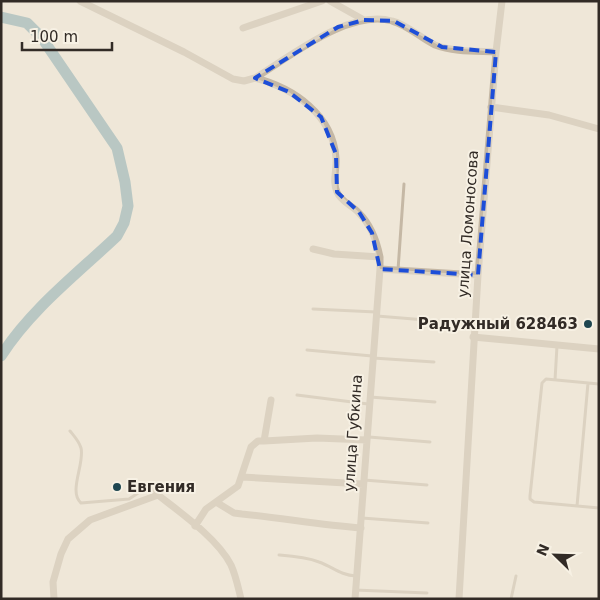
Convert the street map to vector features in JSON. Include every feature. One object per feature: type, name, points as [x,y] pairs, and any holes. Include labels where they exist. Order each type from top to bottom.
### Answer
[{"type":"street","points":[[80,1],[184,52],[233,79],[244,82],[255,78],[338,27],[364,20],[394,21],[435,45],[442,47],[496,52]]},
{"type":"street","points":[[243,28],[322,1]]},
{"type":"street","points":[[330,1],[364,20]]},
{"type":"street","name":"улица Ломоносова","points":[[459,599],[473,337],[491,107],[502,1]]},
{"type":"street","points":[[255,78],[271,82],[289,92],[321,117],[336,154],[335,178],[337,192],[340,198],[363,218],[376,242],[380,257],[334,254],[313,249]]},
{"type":"street","points":[[491,107],[538,113],[599,129]]},
{"type":"street","name":"улица Губкина","points":[[355,599],[380,257]]},
{"type":"street","points":[[380,269],[478,275]]},
{"type":"street","points":[[473,337],[599,349]]},
{"type":"street","points":[[264,441],[271,400]]},
{"type":"street","points":[[195,526],[206,510],[233,492],[238,486],[251,447],[258,442],[317,438],[367,438]]},
{"type":"street","points":[[242,477],[363,482]]},
{"type":"street","points":[[54,599],[53,582],[60,554],[68,539],[90,520],[158,495],[216,544],[230,563],[241,599]]},
{"type":"street","points":[[216,502],[234,513],[304,521],[327,526],[361,528]]},
{"type":"lane","points":[[398,270],[404,184]]},
{"type":"lane","points":[[313,309],[438,321]]},
{"type":"lane","points":[[555,380],[557,345]]},
{"type":"lane","points":[[307,350],[434,362]]},
{"type":"lane","points":[[599,384],[546,379],[540,385],[530,499],[534,502],[599,508]]},
{"type":"lane","points":[[577,506],[588,383]]},
{"type":"lane","points":[[297,395],[435,402]]},
{"type":"lane","points":[[70,431],[81,448],[82,456],[76,483],[78,500],[81,503],[129,499],[149,486]]},
{"type":"lane","points":[[367,438],[430,442]]},
{"type":"lane","points":[[363,482],[428,485]]},
{"type":"lane","points":[[141,484],[149,486],[158,495]]},
{"type":"lane","points":[[362,518],[428,523]]},
{"type":"lane","points":[[279,555],[319,562],[343,574],[356,576]]},
{"type":"lane","points":[[511,599],[516,576]]},
{"type":"lane","points":[[355,590],[427,593]]},
{"type":"highlighted area","points":[[364,20],[394,21],[442,47],[496,52],[478,275],[380,269],[372,233],[359,212],[337,192],[336,154],[321,117],[289,92],[255,78],[338,27]]},
{"type":"waterway","points":[[1,17],[27,23],[42,38],[117,148],[125,182],[128,206],[124,223],[117,236],[40,307],[1,356]]},
{"type":"place","name":"Радужный 628463","points":[[588,324]]},
{"type":"place","name":"Евгения","points":[[117,487]]}]
